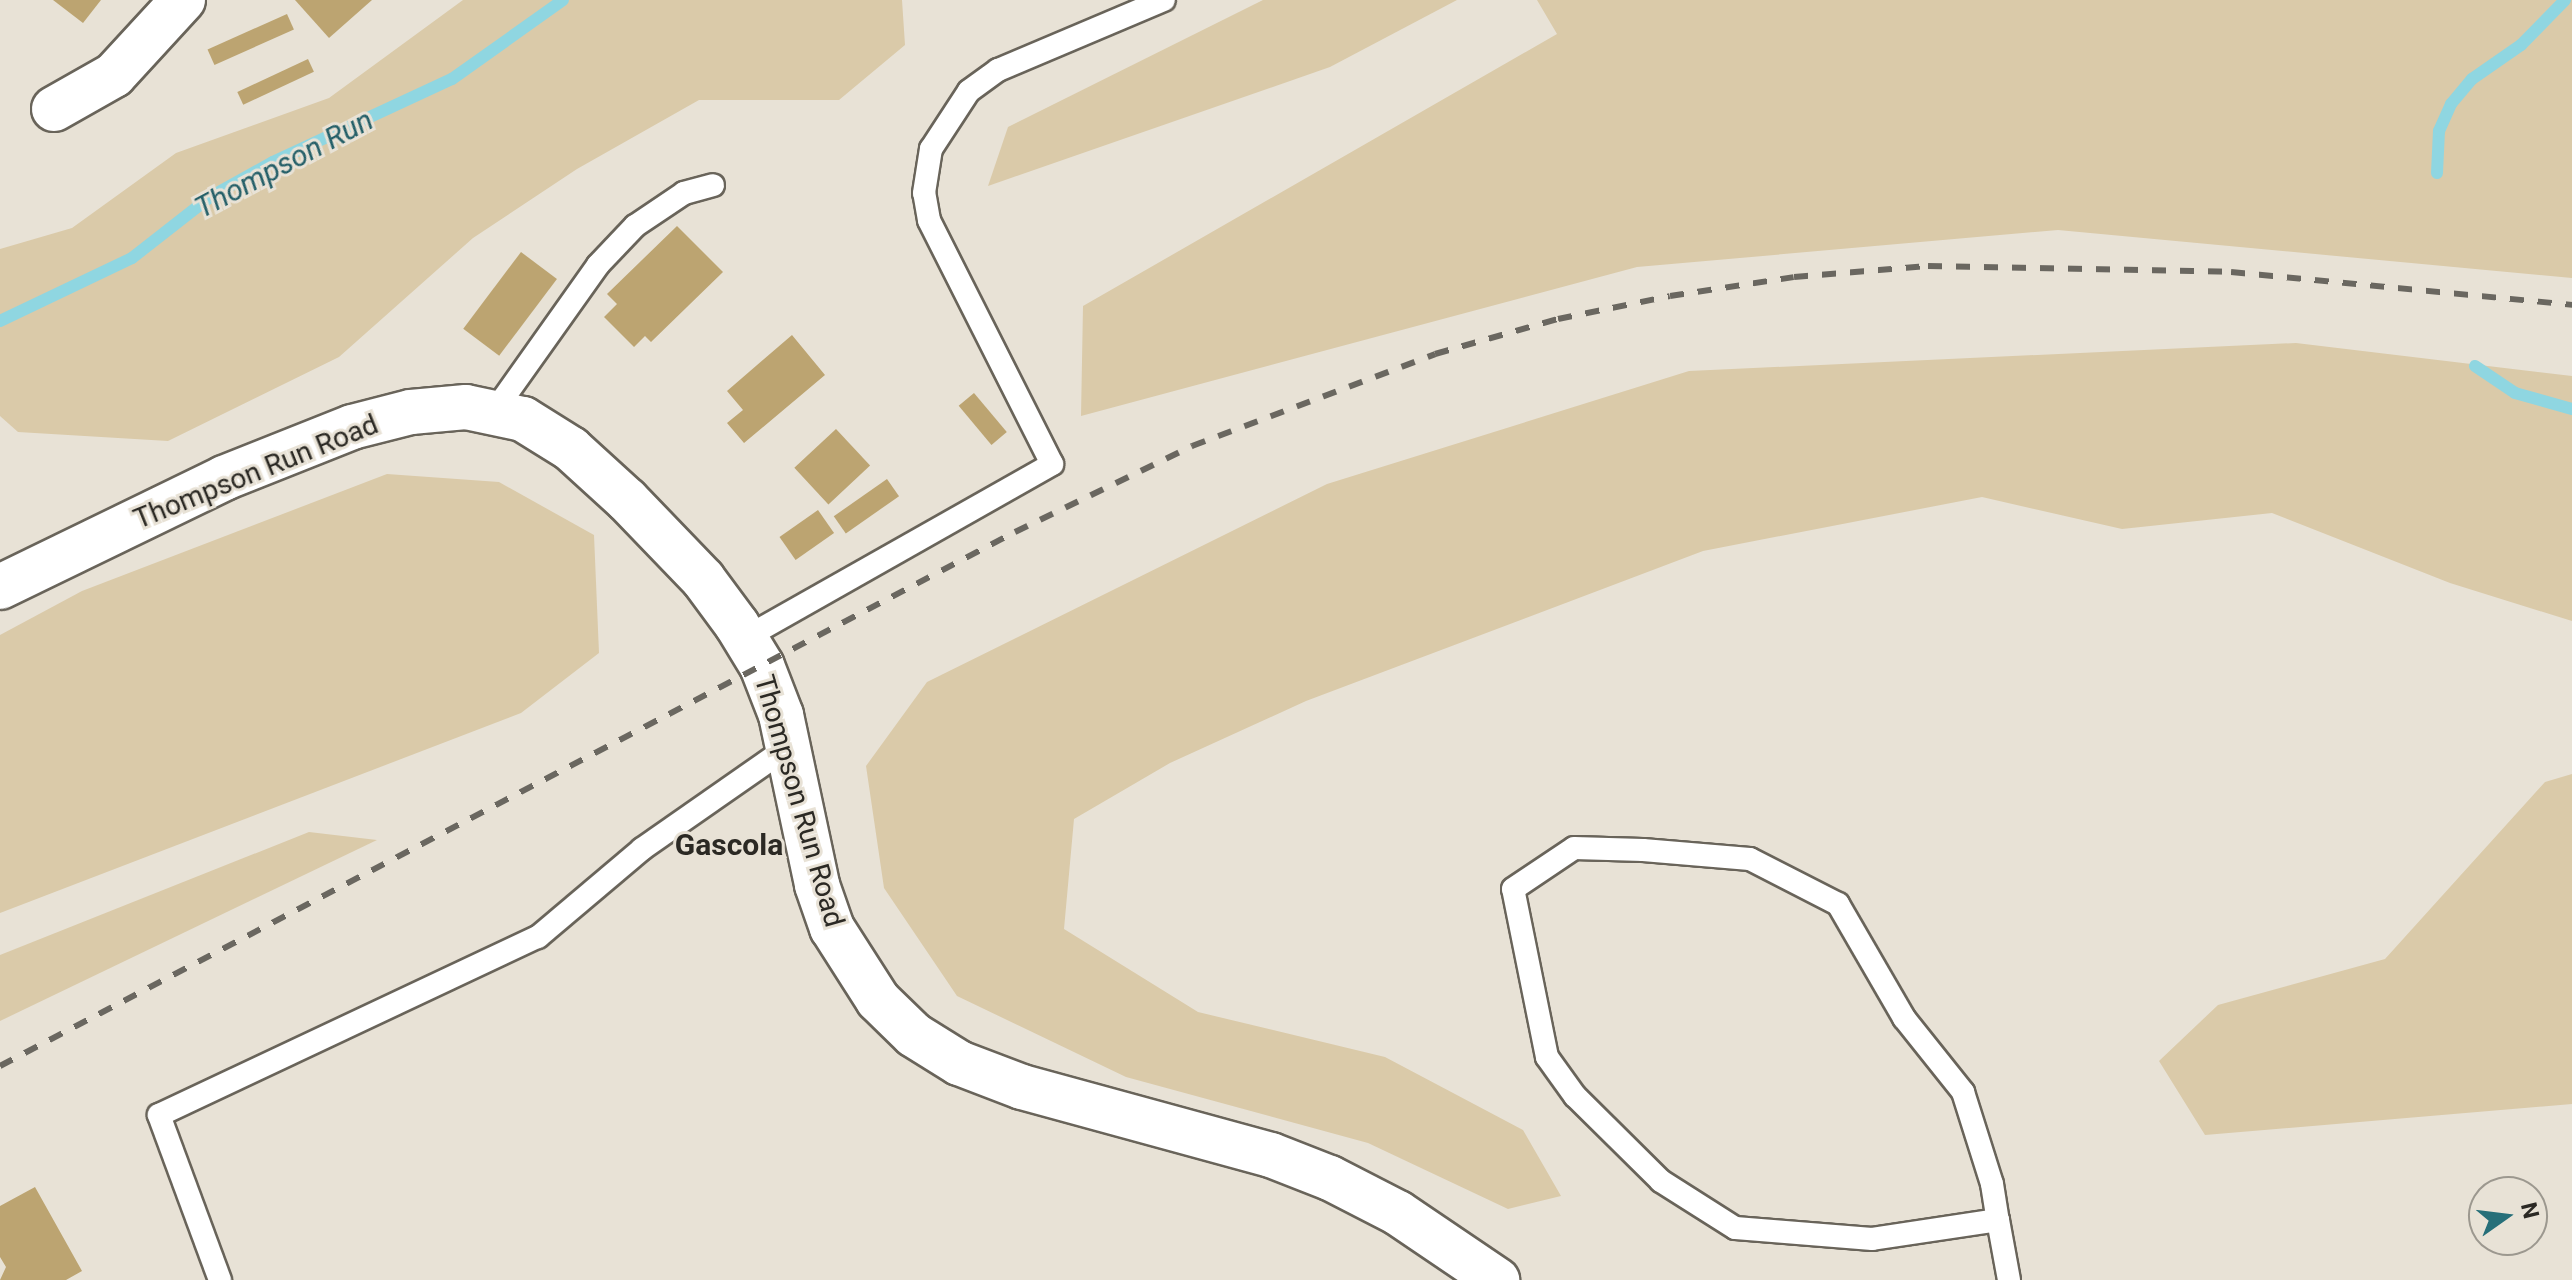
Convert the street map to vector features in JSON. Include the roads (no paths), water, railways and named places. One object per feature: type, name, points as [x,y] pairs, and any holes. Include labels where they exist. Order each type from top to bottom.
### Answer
[{"type":"street","points":[[54,109],[114,75],[183,0]]},
{"type":"street","name":"Thompson Run Road","points":[[0,587],[224,478],[352,427],[411,412],[466,407],[523,419],[571,449],[703,579],[745,638],[762,666],[788,747],[817,885],[832,928],[878,1000],[914,1035],[959,1063],[1022,1087],[1271,1155],[1330,1178],[1398,1213],[1497,1280]]},
{"type":"lane","points":[[745,638],[1052,464],[929,220],[924,193],[931,149],[969,91],[998,70],[1164,0]]},
{"type":"lane","points":[[493,413],[598,265],[635,226],[684,193],[713,185]]},
{"type":"lane","points":[[220,1280],[159,1115],[538,937],[642,849],[788,747]]},
{"type":"lane","points":[[1998,1220],[1872,1239],[1735,1228],[1661,1181],[1575,1096],[1547,1057],[1513,889],[1574,848],[1643,850],[1750,859],[1838,904],[1904,1018],[1963,1092],[1998,1220],[2009,1280]]},
{"type":"waterway","name":"Thompson Run","points":[[0,321],[132,258],[210,197],[273,162],[452,79],[563,0]]},
{"type":"waterway","points":[[2437,173],[2439,131],[2451,104],[2472,79],[2521,45],[2565,0]]},
{"type":"waterway","points":[[2475,366],[2515,393],[2572,409]]},
{"type":"railway","points":[[0,1066],[1015,532],[1192,446],[1435,354],[1558,319],[1670,296],[1794,277],[1928,266],[2231,272],[2572,305]]},
{"type":"district","name":"Gascola","points":[[729,845]]}]
